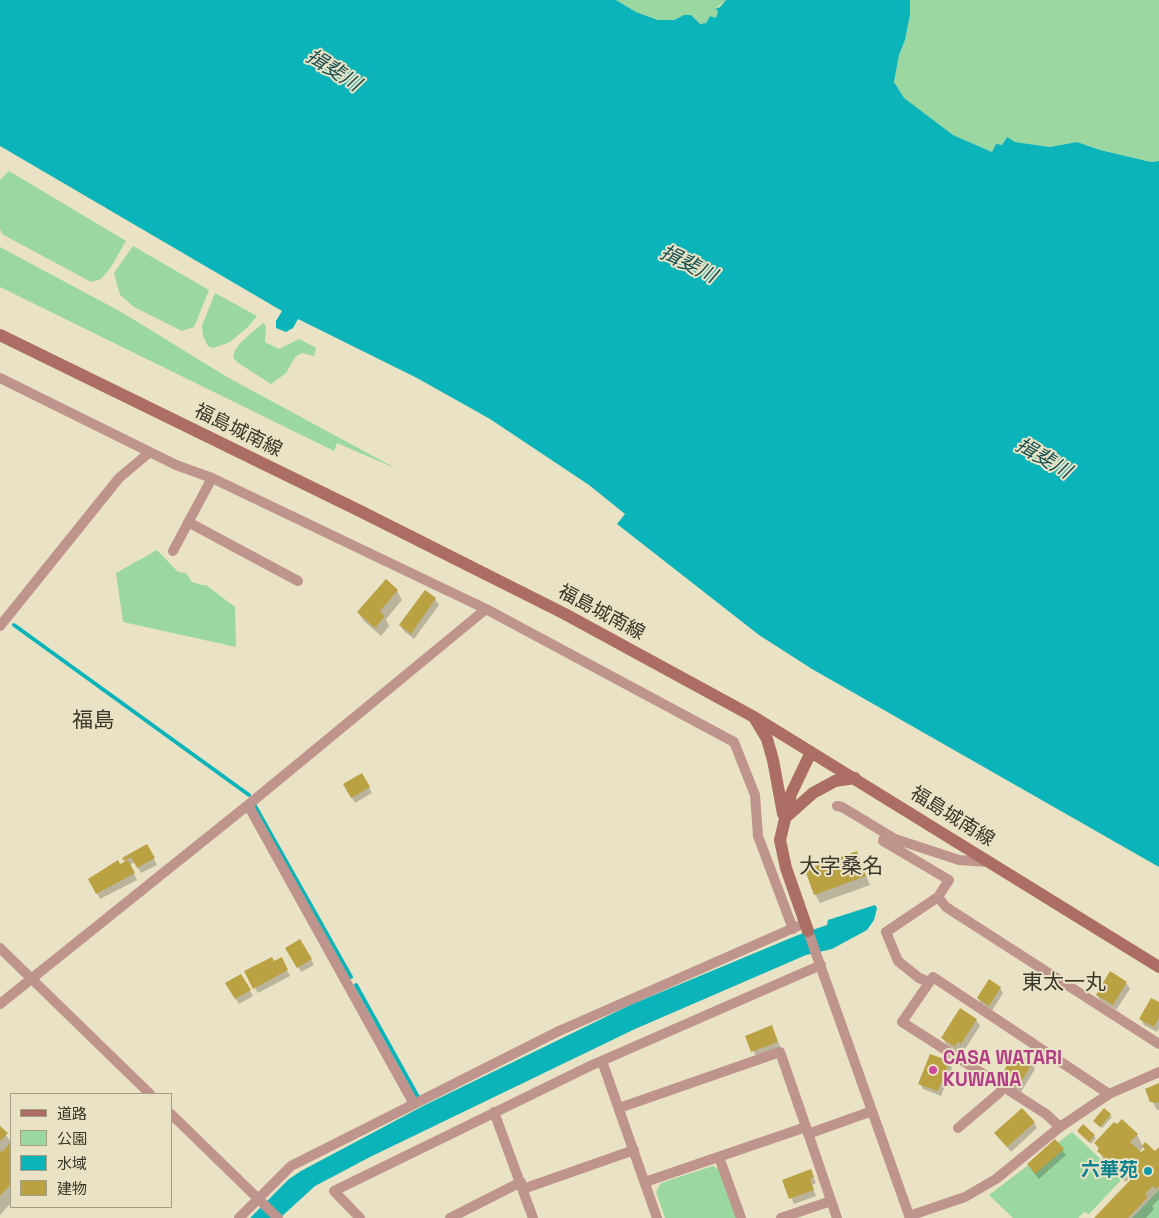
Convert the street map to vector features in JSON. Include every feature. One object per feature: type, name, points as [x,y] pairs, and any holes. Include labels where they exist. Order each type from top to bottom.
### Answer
[{"type":"main road","name":"福島城南線","points":[[0,335],[369,515],[565,614],[754,717],[1159,967]]},
{"type":"main road","points":[[754,717],[767,739],[773,760],[784,819]]},
{"type":"main road","points":[[807,927],[786,868],[780,840],[791,794],[811,752]]},
{"type":"main road","points":[[784,819],[795,807],[813,793],[835,781],[855,778]]},
{"type":"street","points":[[0,378],[176,465],[212,478],[486,609],[734,742],[755,795],[758,836],[793,929]]},
{"type":"street","points":[[0,626],[118,478],[150,452]]},
{"type":"street","points":[[173,551],[212,478]]},
{"type":"street","points":[[188,522],[298,581]]},
{"type":"street","points":[[0,1004],[248,805],[486,609]]},
{"type":"street","points":[[248,805],[414,1104]]},
{"type":"street","points":[[837,806],[842,807],[886,835],[959,860],[988,862]]},
{"type":"street","points":[[886,835],[883,841],[950,880],[938,896],[886,932],[898,961],[919,978],[929,982]]},
{"type":"street","points":[[938,896],[946,907],[1159,1044]]},
{"type":"street","points":[[239,1218],[291,1166],[559,1031],[793,929],[807,927],[909,1217],[964,1197],[996,1179],[1060,1127],[1109,1094],[1159,1072]]},
{"type":"street","points":[[0,948],[149,1093]]},
{"type":"street","points":[[360,1218],[334,1191],[602,1061],[821,965]]},
{"type":"street","points":[[1060,1127],[1046,1114],[1004,1086],[902,1022],[932,977],[1109,1094]]},
{"type":"street","points":[[619,1108],[780,1052],[837,1218]]},
{"type":"street","points":[[602,1061],[658,1218]]},
{"type":"street","points":[[958,1128],[999,1093],[1004,1086]]},
{"type":"street","points":[[645,1182],[719,1157],[872,1111]]},
{"type":"street","points":[[494,1112],[534,1218]]},
{"type":"street","points":[[172,1115],[278,1218]]},
{"type":"street","points":[[450,1218],[522,1186],[634,1150]]},
{"type":"street","points":[[719,1157],[740,1218]]},
{"type":"street","points":[[781,1218],[831,1201]]},
{"type":"green space","points":[[616,0],[726,0],[715,9],[718,11],[716,19],[710,16],[706,23],[700,24],[684,15],[674,20],[659,20],[636,12]]},
{"type":"green space","points":[[910,0],[1159,0],[1159,161],[1151,162],[1100,150],[1077,142],[1050,147],[1015,142],[1007,137],[1002,145],[992,152],[953,135],[903,98],[894,82],[910,15]]},
{"type":"green space","points":[[9,171],[126,241],[111,267],[101,279],[91,282],[2,234],[0,229],[0,180]]},
{"type":"green space","points":[[133,246],[209,290],[194,327],[182,331],[134,307],[120,295],[114,273]]},
{"type":"green space","points":[[0,247],[123,313],[227,377],[397,469],[337,443],[334,451],[0,287]]},
{"type":"green space","points":[[215,293],[257,316],[248,327],[230,342],[213,348],[208,346],[203,336],[202,326]]},
{"type":"green space","points":[[263,323],[266,326],[265,342],[279,349],[299,339],[316,348],[314,356],[302,353],[295,357],[286,373],[271,384],[237,362],[233,357],[235,350],[242,341]]},
{"type":"green space","points":[[157,550],[178,572],[186,573],[192,582],[206,585],[235,607],[236,647],[123,622],[116,573]]},
{"type":"green space","points":[[1072,1132],[1122,1179],[1089,1214],[1084,1212],[1078,1218],[1013,1218],[989,1195]]},
{"type":"green space","points":[[713,1166],[719,1169],[736,1218],[665,1218],[656,1192],[661,1183]]},
{"type":"green space","points":[[1159,1190],[1159,1218],[1132,1218]]},
{"type":"water","name":"揖斐川","points":[[0,0],[616,0],[636,12],[658,20],[674,20],[684,15],[691,15],[700,24],[706,23],[710,16],[716,18],[718,11],[715,9],[720,7],[726,0],[910,0],[910,15],[894,82],[904,98],[953,135],[992,152],[996,144],[1002,145],[1007,137],[1015,142],[1050,147],[1077,142],[1100,150],[1151,162],[1159,161],[1159,867],[812,669],[759,635],[617,524],[625,514],[589,485],[490,419],[417,378],[298,319],[293,328],[286,332],[276,328],[276,321],[282,311],[0,146]]},
{"type":"water","points":[[875,905],[877,908],[874,920],[867,930],[832,949],[806,955],[635,1029],[370,1157],[315,1186],[280,1218],[250,1218],[289,1179],[301,1171],[423,1106],[630,1005],[798,935],[827,925],[828,920]]},
{"type":"building","points":[[386,579],[398,590],[380,611],[385,616],[375,628],[357,612]]},
{"type":"building","points":[[425,590],[436,598],[411,634],[399,625]]},
{"type":"building","points":[[362,773],[370,787],[351,798],[343,784]]},
{"type":"building","points":[[147,844],[155,858],[137,868],[131,857],[124,861],[122,858]]},
{"type":"building","points":[[857,851],[866,876],[814,895],[805,870]]},
{"type":"building","points":[[118,860],[120,864],[128,860],[135,873],[96,894],[88,879]]},
{"type":"building","points":[[300,939],[312,959],[297,968],[285,948]]},
{"type":"building","points":[[272,957],[274,961],[282,957],[288,970],[253,989],[244,971]]},
{"type":"building","points":[[1110,971],[1127,982],[1113,1005],[1096,995]]},
{"type":"building","points":[[241,974],[251,990],[235,999],[225,983]]},
{"type":"building","points":[[989,979],[1001,987],[989,1006],[977,998]]},
{"type":"building","points":[[1151,998],[1159,1002],[1159,1017],[1154,1027],[1139,1019]]},
{"type":"building","points":[[960,1008],[977,1019],[961,1044],[958,1042],[955,1047],[941,1038]]},
{"type":"building","points":[[772,1025],[778,1042],[751,1052],[745,1036]]},
{"type":"building","points":[[1015,1052],[1033,1062],[1018,1087],[1000,1077]]},
{"type":"building","points":[[930,1054],[950,1061],[938,1091],[918,1084]]},
{"type":"building","points":[[1159,1083],[1159,1103],[1150,1102],[1145,1089]]},
{"type":"building","points":[[1022,1108],[1035,1122],[1007,1147],[994,1133]]},
{"type":"building","points":[[1104,1108],[1111,1114],[1100,1127],[1093,1121]]},
{"type":"building","points":[[1122,1119],[1138,1134],[1130,1142],[1141,1152],[1145,1149],[1142,1146],[1145,1142],[1155,1151],[1159,1147],[1159,1186],[1156,1189],[1153,1186],[1145,1194],[1148,1197],[1128,1218],[1094,1218],[1132,1178],[1126,1172],[1128,1169],[1123,1165],[1118,1170],[1097,1151],[1099,1148],[1094,1143],[1114,1122],[1117,1124]]},
{"type":"building","points":[[1083,1124],[1095,1135],[1089,1142],[1077,1131]]},
{"type":"building","points":[[0,1126],[8,1133],[0,1141]]},
{"type":"building","points":[[1055,1139],[1064,1149],[1035,1174],[1027,1164]]},
{"type":"building","points":[[10,1143],[10,1185],[0,1196],[0,1151],[2,1152]]},
{"type":"building","points":[[811,1169],[814,1177],[810,1179],[814,1190],[789,1199],[782,1180]]},
{"type":"waterway","points":[[14,625],[249,795]]},
{"type":"waterway","points":[[255,806],[351,977]]},
{"type":"waterway","points":[[356,985],[418,1097]]},
{"type":"place","name":"CASA WATARI KUWANA","points":[[933,1070]]},
{"type":"place","name":"六華苑","points":[[1148,1171]]},
{"type":"district","name":"福島","points":[[93,721]]},
{"type":"district","name":"大字桑名","points":[[841,867]]},
{"type":"district","name":"東太一丸","points":[[1064,983]]}]
